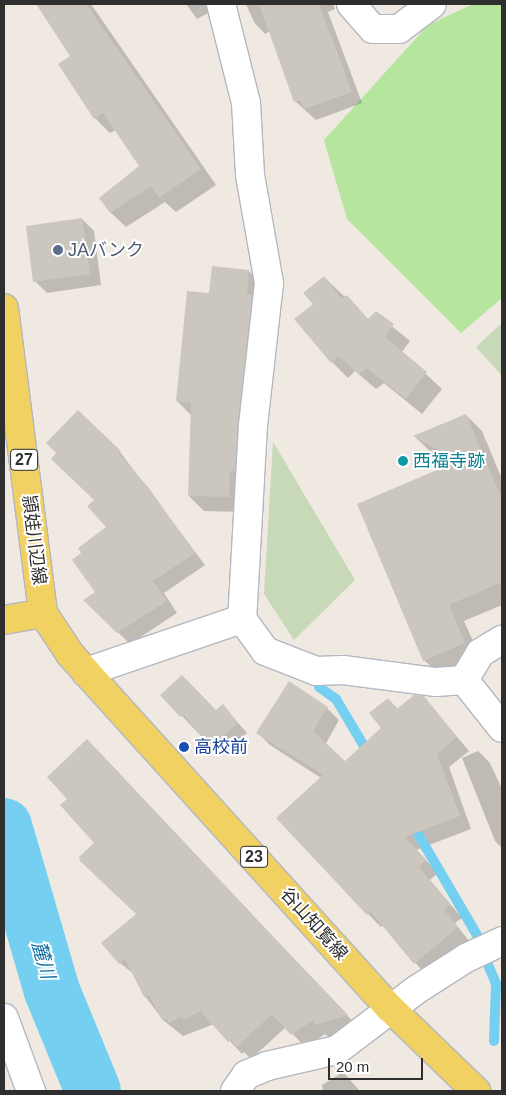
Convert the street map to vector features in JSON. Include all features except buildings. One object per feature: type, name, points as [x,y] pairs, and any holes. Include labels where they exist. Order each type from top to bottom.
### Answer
[{"type":"main road","name":"頴娃川辺線","points":[[4,313],[44,613]]},
{"type":"main road","points":[[4,620],[44,613]]},
{"type":"main road","name":"谷山知覧線","points":[[44,613],[70,654],[86,672],[390,1008],[476,1091]]},
{"type":"street","points":[[221,4],[246,103],[250,175],[269,284],[253,425],[242,619],[265,651],[316,671],[343,670],[436,682],[464,680]]},
{"type":"street","points":[[351,4],[373,29],[399,29],[432,4]]},
{"type":"street","points":[[86,672],[242,619]]},
{"type":"street","points":[[464,680],[480,653],[502,640]]},
{"type":"street","points":[[464,680],[502,728]]},
{"type":"street","points":[[236,1091],[246,1075],[267,1066],[337,1050],[390,1008],[466,958],[502,941]]},
{"type":"street","points":[[4,1018],[31,1091]]},
{"type":"green space","points":[[473,4],[502,4],[502,298],[461,333],[347,219],[324,140],[428,25]]},
{"type":"green space","points":[[502,323],[502,376],[476,347]]},
{"type":"green space","points":[[273,442],[355,580],[294,640],[264,594]]},
{"type":"waterway","points":[[319,687],[336,699],[370,756]]},
{"type":"waterway","points":[[411,822],[477,935]]},
{"type":"waterway","name":"麓川","points":[[4,826],[52,991],[93,1091]]},
{"type":"waterway","points":[[486,960],[496,984],[494,1041]]},
{"type":"place","name":"JAバンク","points":[[58,250]]},
{"type":"place","name":"西福寺跡","points":[[403,461]]},
{"type":"place","name":"高校前","points":[[184,747]]}]
